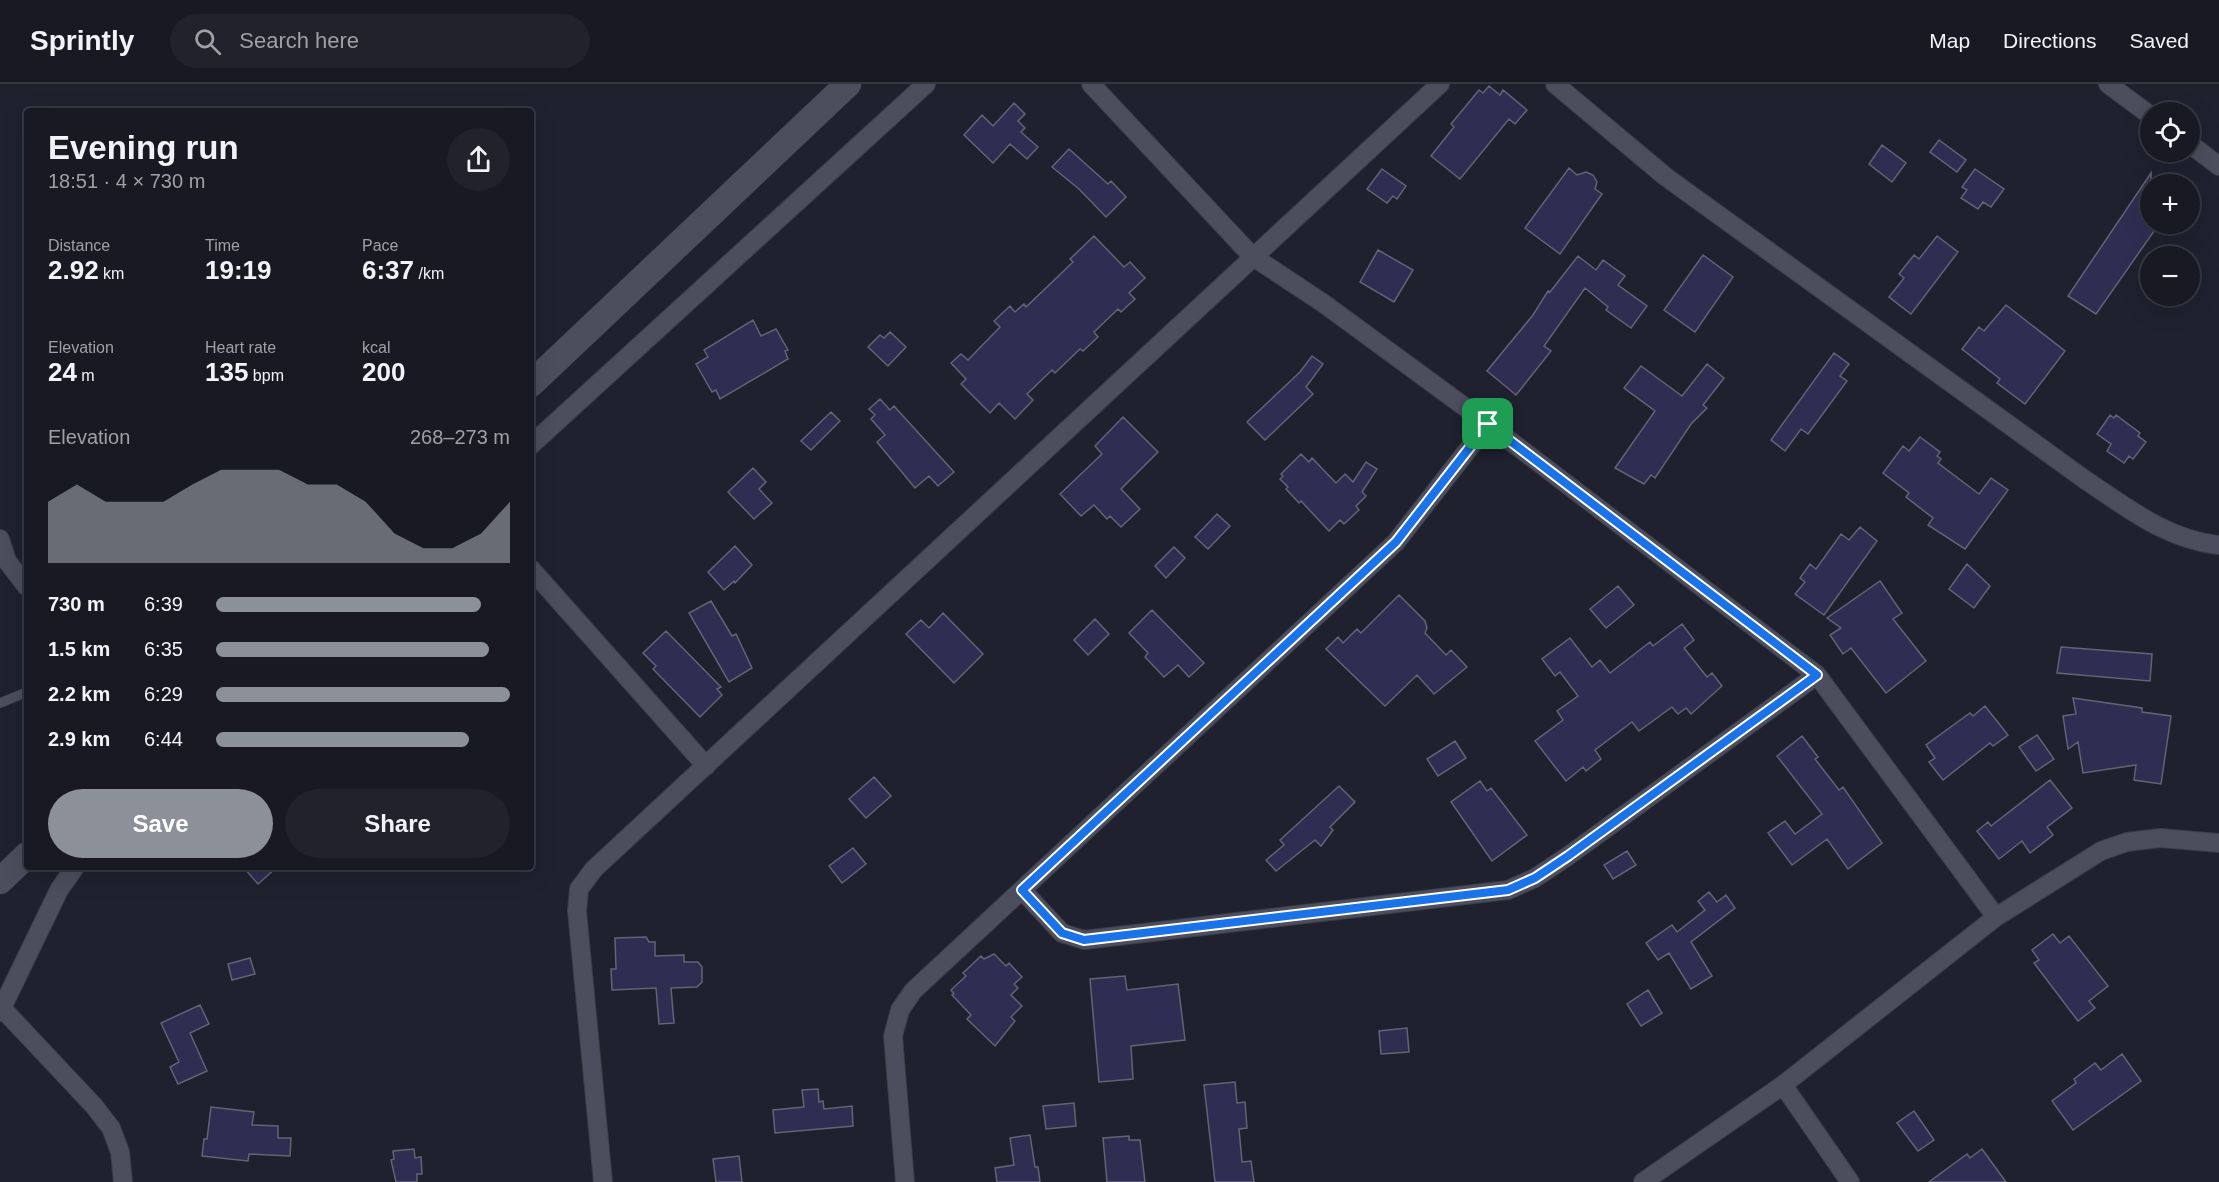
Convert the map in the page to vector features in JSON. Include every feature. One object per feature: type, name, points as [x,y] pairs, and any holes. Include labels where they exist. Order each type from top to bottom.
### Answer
[{"type":"street","points":[[534,442],[926,84]]},
{"type":"street","points":[[1091,84],[1252,256],[1323,303],[1488,424],[1817,675],[1996,917]]},
{"type":"street","points":[[603,1182],[577,911],[579,889],[594,869],[1440,84]]},
{"type":"street","points":[[1555,84],[1666,177],[2084,479],[2152,525],[2198,543],[2219,545]]},
{"type":"street","points":[[2108,84],[2140,108]]},
{"type":"street","points":[[534,381],[843,86]]},
{"type":"street","points":[[2200,152],[2219,166]]},
{"type":"street","points":[[906,1182],[893,1036],[900,1010],[913,991],[1396,542],[1488,424]]},
{"type":"street","points":[[0,538],[7,561],[24,583]]},
{"type":"street","points":[[534,572],[706,766]]},
{"type":"street","points":[[1022,890],[1062,933],[1084,940],[1508,890],[1535,878],[1568,856],[1817,675]]},
{"type":"street","points":[[1642,1182],[1783,1085],[1996,917],[2101,851],[2127,842],[2160,838],[2219,843]]},
{"type":"street","points":[[0,881],[24,858]]},
{"type":"street","points":[[73,870],[59,890],[1,1009],[94,1106],[111,1128],[120,1152],[123,1182]]},
{"type":"street","points":[[1783,1085],[1850,1182]]},
{"type":"lane","points":[[0,704],[24,693]]},
{"type":"building","points":[[1489,86],[1500,95],[1503,90],[1527,110],[1515,124],[1509,119],[1460,179],[1431,156],[1454,127],[1451,124],[1479,90],[1483,93]]},
{"type":"building","points":[[1014,103],[1025,114],[1018,121],[1025,128],[1021,132],[1038,147],[1027,159],[1010,144],[993,163],[964,135],[982,115],[993,126]]},
{"type":"building","points":[[1939,140],[1966,160],[1957,172],[1930,152]]},
{"type":"building","points":[[1882,145],[1906,163],[1892,182],[1869,164]]},
{"type":"building","points":[[1069,149],[1108,184],[1111,181],[1126,197],[1106,217],[1079,189],[1052,167]]},
{"type":"building","points":[[1569,168],[1577,175],[1586,172],[1593,175],[1597,182],[1595,189],[1602,194],[1560,254],[1525,228]]},
{"type":"building","points":[[1382,169],[1406,186],[1397,199],[1393,196],[1387,203],[1367,189]]},
{"type":"building","points":[[1975,169],[2004,189],[1991,207],[1983,202],[1978,209],[1961,198],[1967,190],[1962,187]]},
{"type":"building","points":[[2140,189],[2140,234],[2152,234],[2144,246],[2140,246],[2140,251],[2096,314],[2068,296]]},
{"type":"building","points":[[1094,236],[1124,267],[1130,262],[1145,278],[1129,293],[1135,299],[1121,312],[1118,309],[1094,332],[1098,337],[1083,351],[1080,349],[1055,373],[1052,370],[1027,394],[1033,400],[1015,419],[999,403],[990,413],[961,384],[966,379],[951,363],[961,354],[968,360],[1000,327],[994,321],[1010,306],[1015,312],[1024,304],[1026,307],[1073,262],[1070,259]]},
{"type":"building","points":[[1937,236],[1958,252],[1911,314],[1889,297],[1904,278],[1899,274],[1914,255],[1919,259]]},
{"type":"building","points":[[1378,250],[1413,270],[1394,302],[1360,282]]},
{"type":"building","points":[[1703,255],[1733,277],[1695,332],[1664,310]]},
{"type":"building","points":[[1578,256],[1596,270],[1603,260],[1625,276],[1618,285],[1647,306],[1631,328],[1606,310],[1608,307],[1585,288],[1544,346],[1551,351],[1516,395],[1487,371],[1533,315],[1548,291],[1550,292]]},
{"type":"building","points":[[2006,305],[2065,351],[2025,404],[1997,383],[2000,379],[1962,349],[1979,327],[1984,331]]},
{"type":"building","points":[[753,320],[761,336],[776,329],[788,350],[785,351],[788,359],[720,399],[716,390],[712,392],[696,364],[708,357],[704,350]]},
{"type":"building","points":[[890,332],[906,347],[888,366],[868,347],[880,335],[884,338]]},
{"type":"building","points":[[1834,353],[1849,364],[1840,376],[1847,381],[1808,434],[1801,429],[1785,451],[1771,440]]},
{"type":"building","points":[[1312,356],[1323,364],[1306,387],[1313,394],[1265,440],[1247,422],[1300,372]]},
{"type":"building","points":[[1707,364],[1724,378],[1703,405],[1707,408],[1691,424],[1655,478],[1651,475],[1644,484],[1615,468],[1655,411],[1624,388],[1641,366],[1682,396]]},
{"type":"building","points":[[880,399],[890,410],[894,406],[954,472],[938,486],[929,476],[915,488],[877,442],[885,435],[871,419],[875,415],[869,409]]},
{"type":"building","points":[[831,412],[840,421],[811,450],[801,441]]},
{"type":"building","points":[[2110,415],[2114,418],[2116,415],[2140,433],[2138,436],[2146,442],[2133,459],[2129,456],[2124,463],[2107,451],[2111,444],[2097,434]]},
{"type":"building","points":[[1123,417],[1158,452],[1121,489],[1140,509],[1121,527],[1110,516],[1107,519],[1094,505],[1081,516],[1060,494],[1102,454],[1095,446]]},
{"type":"building","points":[[1920,437],[1940,452],[1937,456],[1941,459],[1938,463],[1979,494],[1991,478],[2008,490],[1965,549],[1928,525],[1933,518],[1906,497],[1909,493],[1883,473],[1903,446],[1909,451]]},
{"type":"building","points":[[1301,454],[1309,462],[1312,458],[1336,483],[1345,474],[1353,482],[1366,462],[1377,469],[1362,492],[1366,496],[1356,506],[1359,510],[1344,524],[1340,520],[1329,531],[1301,501],[1299,503],[1286,489],[1288,487],[1280,479],[1283,476],[1281,474]]},
{"type":"building","points":[[753,468],[766,482],[759,489],[772,503],[754,519],[728,492]]},
{"type":"building","points":[[1217,514],[1230,526],[1208,549],[1195,537]]},
{"type":"building","points":[[1860,527],[1877,541],[1824,615],[1795,594],[1805,582],[1800,578],[1810,564],[1816,569],[1841,534],[1849,540]]},
{"type":"building","points":[[735,546],[752,565],[735,583],[734,581],[724,590],[708,572]]},
{"type":"building","points":[[1174,547],[1185,558],[1166,578],[1155,566]]},
{"type":"building","points":[[1967,564],[1990,586],[1974,608],[1949,589]]},
{"type":"building","points":[[1880,581],[1902,613],[1893,619],[1926,661],[1886,693],[1851,648],[1843,654],[1830,635],[1841,628],[1827,618]]},
{"type":"building","points":[[1618,586],[1634,605],[1606,628],[1590,609]]},
{"type":"building","points":[[1399,595],[1425,621],[1427,628],[1425,633],[1446,655],[1451,650],[1467,667],[1434,694],[1417,675],[1385,706],[1326,649],[1338,637],[1343,643],[1357,629],[1361,633]]},
{"type":"building","points":[[711,601],[732,636],[736,634],[752,668],[729,682],[689,613]]},
{"type":"building","points":[[1152,610],[1204,663],[1189,677],[1178,665],[1164,677],[1145,657],[1148,653],[1129,633]]},
{"type":"building","points":[[943,613],[983,654],[954,683],[906,634],[921,620],[929,628]]},
{"type":"building","points":[[1095,619],[1109,634],[1088,655],[1074,640]]},
{"type":"building","points":[[1682,624],[1694,640],[1684,648],[1707,677],[1712,673],[1722,686],[1691,714],[1686,708],[1678,714],[1672,707],[1639,731],[1632,722],[1595,750],[1601,759],[1586,771],[1583,767],[1566,781],[1535,741],[1563,720],[1557,711],[1578,696],[1560,672],[1555,676],[1542,659],[1570,638],[1592,667],[1600,660],[1610,673],[1650,642],[1653,646]]},
{"type":"building","points":[[666,631],[721,687],[717,689],[722,695],[700,717],[653,669],[656,666],[643,653]]},
{"type":"building","points":[[2061,647],[2152,654],[2150,681],[2057,673]]},
{"type":"building","points":[[2073,698],[2142,708],[2142,712],[2171,716],[2161,784],[2134,780],[2136,765],[2083,773],[2078,742],[2068,749],[2063,716],[2076,714]]},
{"type":"building","points":[[1985,706],[2008,735],[1993,746],[1990,743],[1943,780],[1929,762],[1935,758],[1926,745],[1970,713],[1973,716]]},
{"type":"building","points":[[2037,735],[2054,759],[2036,771],[2019,747]]},
{"type":"building","points":[[1802,736],[1818,757],[1815,759],[1839,790],[1843,787],[1882,843],[1848,869],[1827,839],[1792,865],[1768,833],[1785,821],[1795,834],[1822,814],[1777,756]]},
{"type":"building","points":[[1455,741],[1466,758],[1438,776],[1427,759]]},
{"type":"building","points":[[874,777],[891,796],[866,818],[849,799]]},
{"type":"building","points":[[2050,780],[2072,808],[2047,827],[2053,835],[2030,853],[2022,841],[1999,859],[1977,831],[1988,822],[1991,826]]},
{"type":"building","points":[[1480,781],[1487,791],[1491,788],[1527,835],[1492,861],[1451,802]]},
{"type":"building","points":[[1339,786],[1355,802],[1330,827],[1333,830],[1321,846],[1315,840],[1276,871],[1266,860],[1284,845],[1280,840]]},
{"type":"building","points":[[853,848],[866,864],[842,883],[829,866]]},
{"type":"building","points":[[1627,851],[1636,865],[1613,879],[1604,865]]},
{"type":"building","points":[[246,870],[274,870],[258,884]]},
{"type":"building","points":[[1709,892],[1717,902],[1726,895],[1735,908],[1691,942],[1712,976],[1691,989],[1669,953],[1658,960],[1646,943],[1672,925],[1677,932],[1705,910],[1698,901]]},
{"type":"building","points":[[2053,934],[2060,943],[2069,936],[2108,986],[2089,1001],[2095,1008],[2078,1021],[2034,963],[2039,960],[2032,950]]},
{"type":"building","points":[[646,937],[649,942],[655,942],[655,956],[684,955],[684,962],[698,962],[702,967],[702,982],[697,987],[671,988],[674,1023],[659,1024],[656,988],[612,990],[611,969],[616,969],[615,938]]},
{"type":"building","points":[[994,954],[1006,966],[1009,963],[1022,977],[1014,984],[1018,988],[1011,995],[1022,1006],[1011,1017],[1015,1021],[995,1046],[967,1019],[971,1015],[952,995],[954,994],[951,990],[966,976],[963,973],[981,956],[984,959]]},
{"type":"building","points":[[250,958],[255,974],[232,980],[228,964]]},
{"type":"building","points":[[1125,976],[1127,990],[1178,984],[1185,1040],[1131,1046],[1133,1079],[1099,1082],[1090,979]]},
{"type":"building","points":[[1648,990],[1662,1013],[1641,1026],[1627,1004]]},
{"type":"building","points":[[200,1005],[209,1024],[190,1033],[207,1071],[178,1084],[170,1067],[179,1062],[161,1023]]},
{"type":"building","points":[[1407,1028],[1409,1052],[1381,1054],[1379,1031]]},
{"type":"building","points":[[2122,1054],[2141,1081],[2073,1130],[2052,1101],[2076,1083],[2074,1079],[2095,1063],[2101,1070]]},
{"type":"building","points":[[1235,1082],[1237,1103],[1245,1102],[1247,1128],[1239,1129],[1242,1162],[1251,1161],[1254,1182],[1215,1182],[1204,1085]]},
{"type":"building","points":[[818,1089],[819,1102],[823,1101],[824,1109],[852,1106],[853,1126],[775,1133],[773,1110],[804,1107],[802,1090]]},
{"type":"building","points":[[1074,1103],[1076,1126],[1046,1129],[1043,1106]]},
{"type":"building","points":[[211,1107],[254,1112],[252,1125],[278,1126],[278,1138],[291,1138],[290,1156],[249,1154],[248,1161],[202,1156],[204,1139],[207,1139]]},
{"type":"building","points":[[1914,1111],[1934,1140],[1918,1151],[1897,1123]]},
{"type":"building","points":[[1030,1135],[1040,1182],[997,1182],[995,1168],[1014,1165],[1010,1138]]},
{"type":"building","points":[[1129,1136],[1129,1140],[1140,1140],[1145,1182],[1107,1182],[1103,1138]]},
{"type":"building","points":[[414,1149],[415,1158],[421,1157],[422,1174],[417,1174],[417,1182],[396,1182],[391,1160],[394,1159],[393,1151]]},
{"type":"building","points":[[1982,1149],[2006,1182],[1929,1182],[1967,1154],[1970,1158]]},
{"type":"building","points":[[739,1156],[742,1182],[716,1182],[713,1159]]},
{"type":"route","points":[[1488,424],[1817,675],[1568,856],[1535,878],[1508,890],[1084,940],[1062,933],[1022,890],[1396,542],[1488,424]]}]
